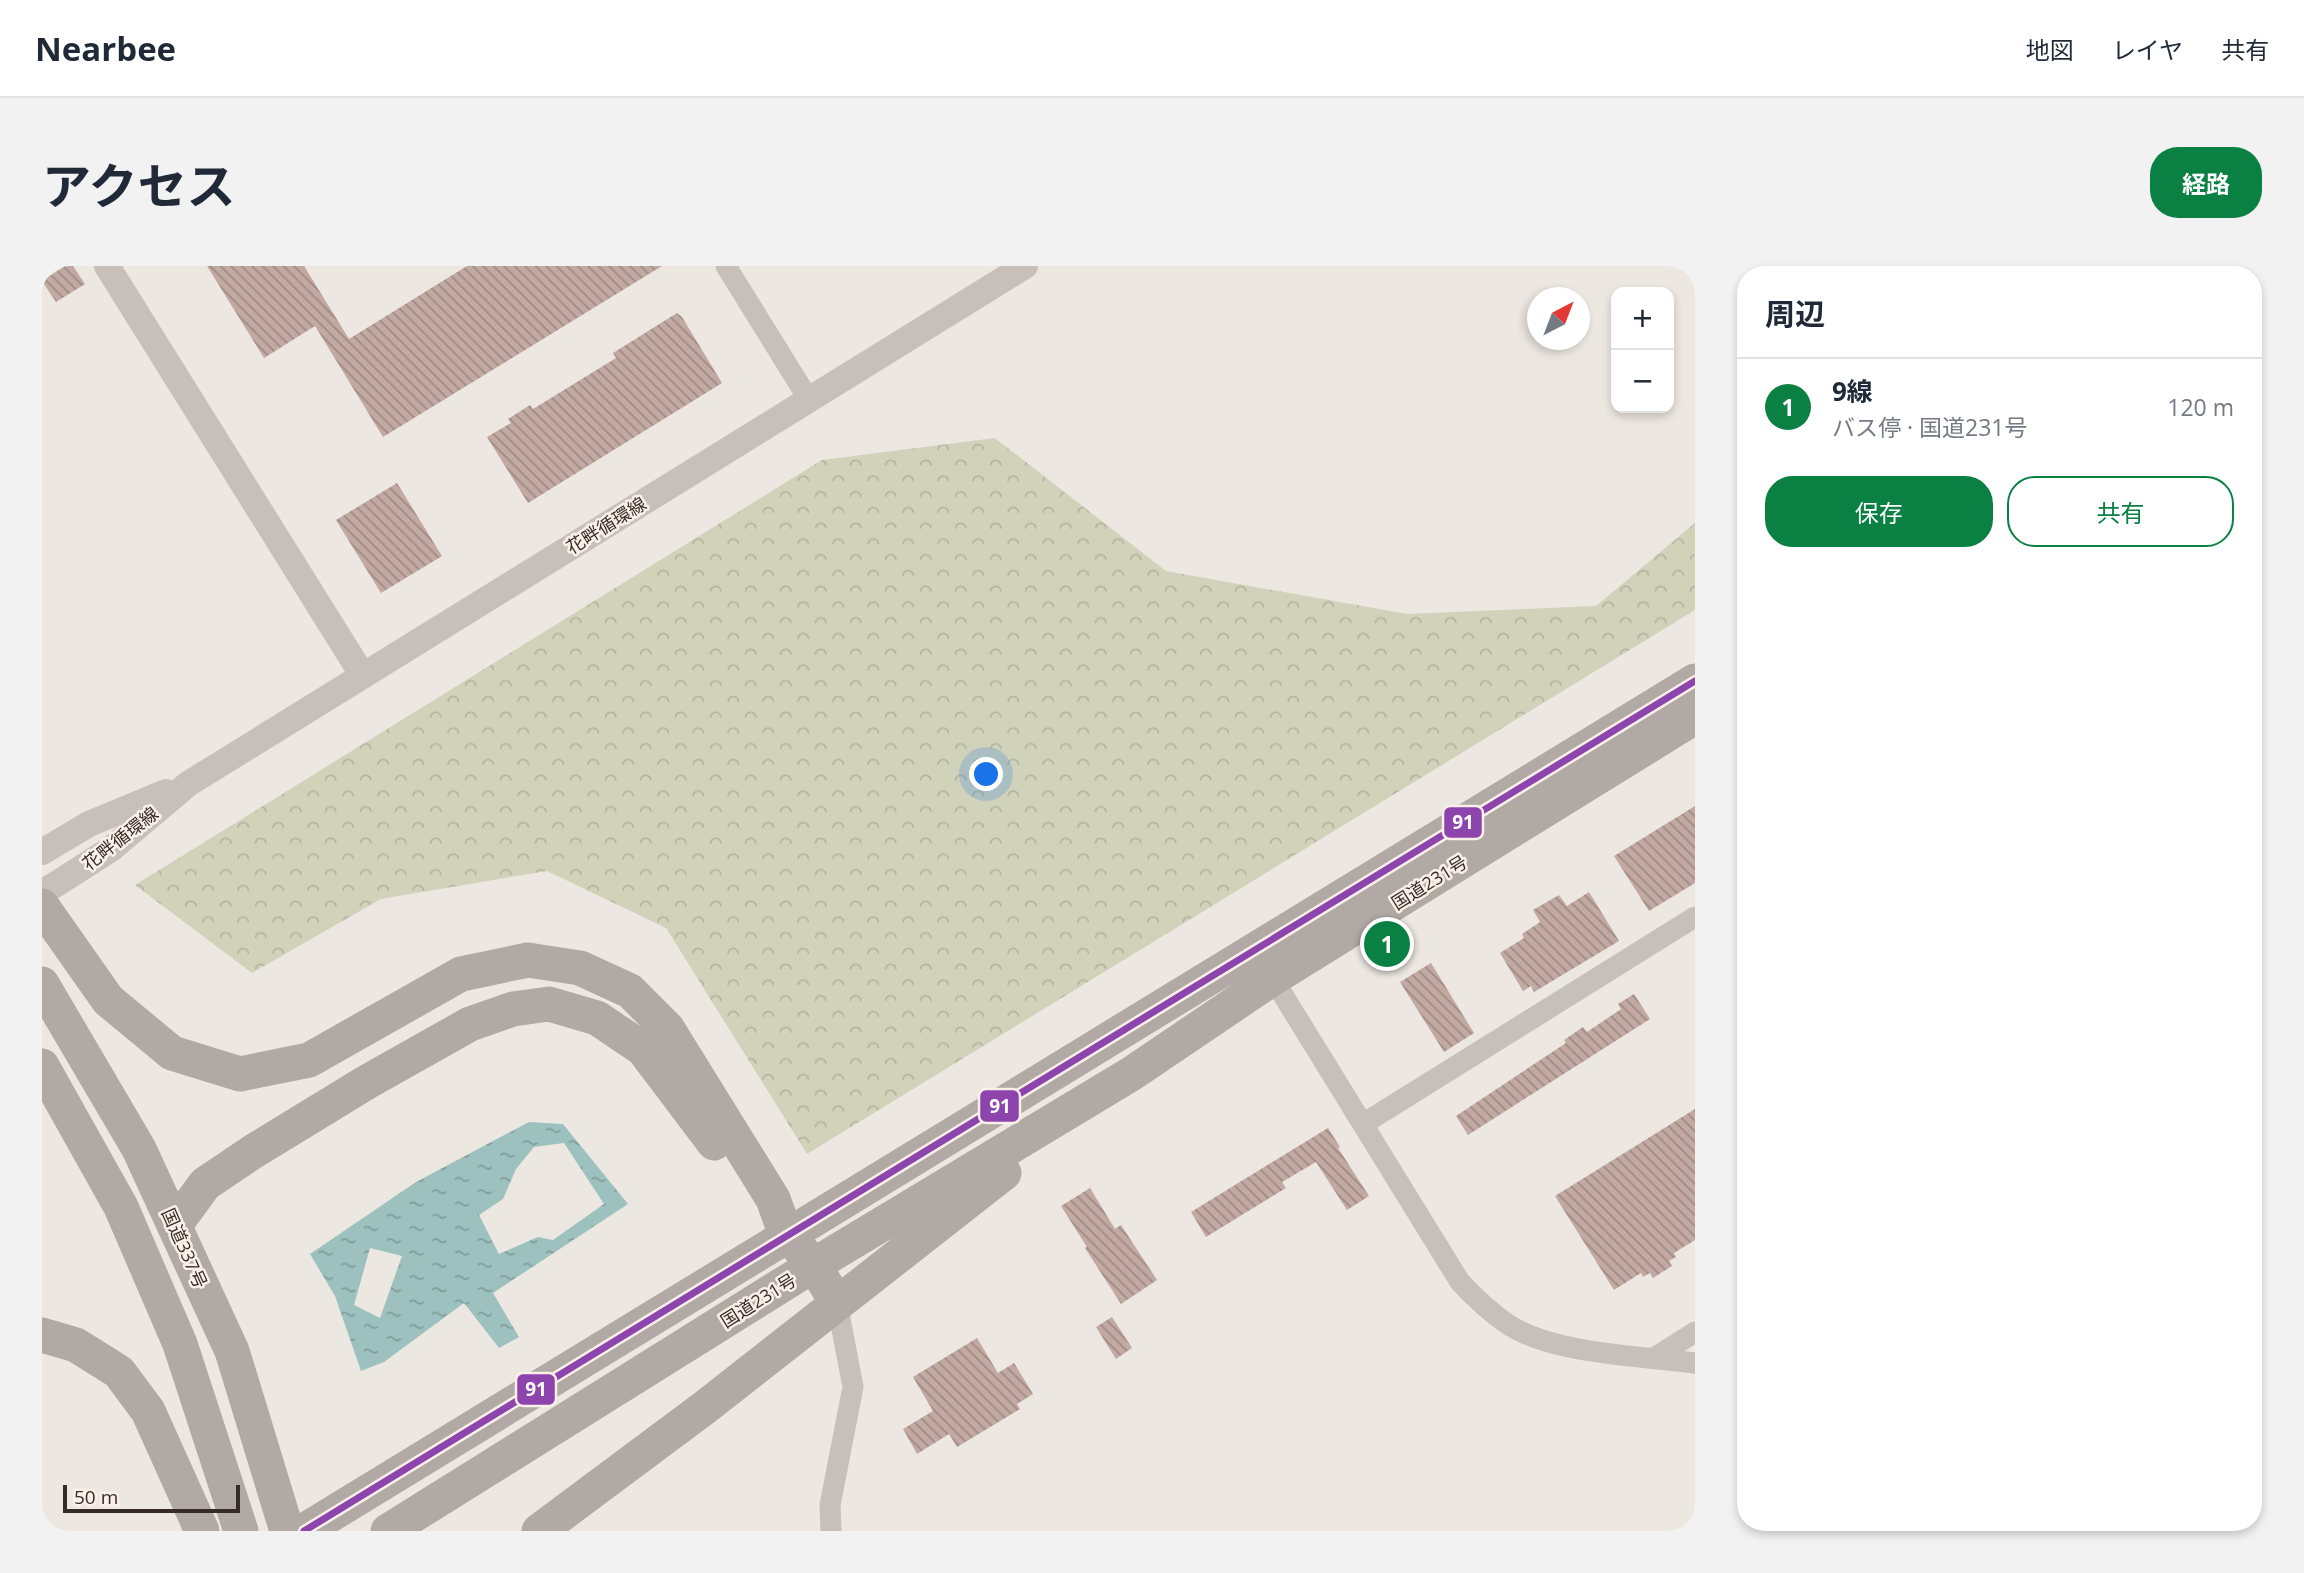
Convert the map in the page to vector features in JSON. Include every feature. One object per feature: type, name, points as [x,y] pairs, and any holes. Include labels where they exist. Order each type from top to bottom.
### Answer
[{"type":"highway","name":"国道231号","points":[[539,1531],[704,1408],[1131,1074],[1264,964],[1695,681]]},
{"type":"highway","name":"国道231号","points":[[304,1531],[786,1235],[1695,717]]},
{"type":"highway","points":[[46,897],[108,1000],[172,1053],[240,1074],[309,1059],[461,974],[528,960],[580,968],[630,990],[667,1028],[774,1199],[786,1235]]},
{"type":"highway","name":"国道337号","points":[[42,984],[139,1149],[232,1351],[288,1531]]},
{"type":"highway","points":[[175,1225],[205,1184],[367,1082],[470,1024],[513,1009],[549,1004],[597,1018],[643,1049],[705,1130],[761,1212],[814,1265],[837,1303]]},
{"type":"highway","points":[[42,1066],[121,1207],[180,1345],[239,1524]]},
{"type":"highway","name":"国道231号","points":[[388,1531],[814,1265],[1131,1074]]},
{"type":"highway","points":[[42,1335],[76,1345],[119,1372],[148,1411],[202,1531]]},
{"type":"highway","points":[[288,1531],[344,1507]]},
{"type":"street","points":[[107,266],[363,676]]},
{"type":"street","points":[[726,266],[809,400]]},
{"type":"street","name":"花畔循環線","points":[[46,897],[111,849],[188,784],[1025,266]]},
{"type":"street","name":"花畔循環線","points":[[42,852],[89,824],[188,784]]},
{"type":"street","points":[[1363,1125],[1695,917]]},
{"type":"street","points":[[1264,964],[1460,1282],[1478,1301],[1511,1326],[1570,1348],[1695,1363]]},
{"type":"street","points":[[831,1531],[830,1505],[853,1387],[837,1303]]},
{"type":"street","points":[[1654,1358],[1695,1332]]},
{"type":"green space","points":[[995,438],[1166,571],[1407,614],[1596,606],[1695,523],[1695,610],[807,1154],[666,928],[547,871],[381,899],[252,973],[135,885],[822,460]]},
{"type":"water","points":[[529,1122],[563,1124],[628,1204],[493,1293],[519,1337],[499,1348],[464,1303],[384,1362],[361,1371],[335,1296],[310,1254],[416,1182]],"holes":[[[564,1143],[604,1204],[553,1240],[538,1237],[499,1254],[479,1215],[503,1199],[516,1169],[534,1147]],[[370,1248],[402,1256],[380,1318],[354,1305]]]},
{"type":"building","points":[[65,266],[73,266],[85,284],[56,302],[42,281]]},
{"type":"building","points":[[207,266],[304,266],[349,339],[467,266],[662,266],[383,437],[315,326],[264,358]]},
{"type":"building","points":[[677,313],[722,383],[528,503],[487,437],[511,423],[508,419],[530,405],[533,409],[616,358],[613,353]]},
{"type":"building","points":[[397,483],[442,556],[381,593],[336,520]]},
{"type":"building","points":[[1695,806],[1695,883],[1649,911],[1614,856]]},
{"type":"building","points":[[1589,892],[1619,941],[1534,992],[1531,986],[1523,991],[1500,953],[1524,938],[1522,934],[1540,922],[1533,910],[1559,895],[1567,906]]},
{"type":"building","points":[[1431,963],[1474,1033],[1444,1052],[1400,982]]},
{"type":"building","points":[[1634,994],[1650,1019],[1468,1135],[1456,1116],[1566,1043],[1564,1040],[1583,1027],[1587,1032],[1621,1009],[1618,1004]]},
{"type":"building","points":[[1695,1109],[1695,1240],[1674,1253],[1676,1257],[1669,1261],[1672,1266],[1653,1278],[1650,1273],[1643,1277],[1641,1273],[1614,1290],[1555,1196]]},
{"type":"building","points":[[1328,1128],[1369,1196],[1347,1210],[1316,1162],[1282,1182],[1286,1188],[1206,1237],[1191,1212]]},
{"type":"building","points":[[1090,1188],[1115,1229],[1121,1225],[1157,1280],[1121,1304],[1061,1206]]},
{"type":"building","points":[[1112,1317],[1132,1348],[1116,1359],[1096,1327]]},
{"type":"building","points":[[977,1338],[998,1373],[1014,1363],[1033,1394],[1017,1404],[1020,1409],[957,1447],[949,1434],[917,1454],[903,1429],[933,1411],[913,1377]]},
{"type":"transit line","name":"91","points":[[304,1531],[1695,681]]},
{"type":"place","name":"9線","points":[[1387,944]]}]
